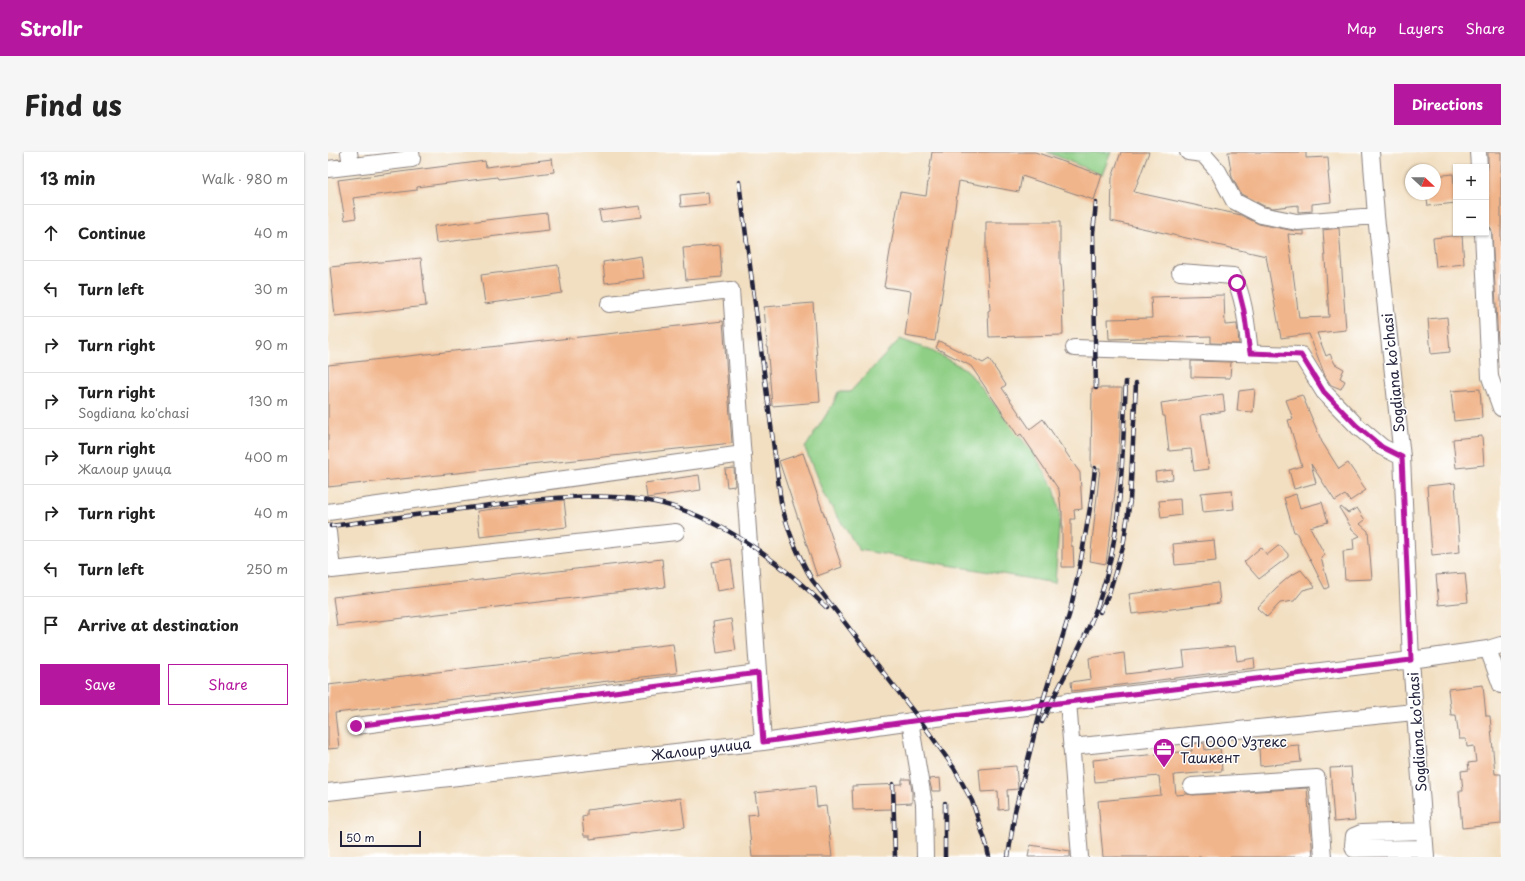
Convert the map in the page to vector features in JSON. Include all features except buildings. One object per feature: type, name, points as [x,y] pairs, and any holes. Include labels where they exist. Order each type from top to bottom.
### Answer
[{"type":"street","points":[[328,169],[350,159],[412,159],[411,152]]},
{"type":"street","points":[[1188,152],[1203,154],[1218,171],[1234,201],[1261,215],[1298,222],[1376,216]]},
{"type":"street","name":"Sogdiana ko'chasi","points":[[1371,152],[1376,216],[1402,457],[1414,712],[1426,852]]},
{"type":"street","points":[[1478,152],[1479,164]]},
{"type":"street","points":[[1484,236],[1490,377],[1501,408]]},
{"type":"street","points":[[1180,272],[1233,276],[1237,283],[1244,311],[1250,353]]},
{"type":"street","points":[[609,304],[731,290],[763,742]]},
{"type":"street","points":[[1074,348],[1301,355],[1324,392],[1357,426],[1382,447],[1402,457]]},
{"type":"street","points":[[328,512],[743,454]]},
{"type":"street","points":[[328,532],[332,570],[676,532]]},
{"type":"street","points":[[1495,647],[1501,685]]},
{"type":"street","name":"Жалоир улица","points":[[328,792],[763,742],[910,721],[1068,701],[1411,660],[1495,647]]},
{"type":"street","points":[[356,726],[758,673]]},
{"type":"street","points":[[1068,701],[1080,857]]},
{"type":"street","points":[[1071,746],[1414,712]]},
{"type":"street","points":[[910,721],[924,804],[925,857]]},
{"type":"street","points":[[1192,786],[1317,778],[1323,857]]},
{"type":"street","points":[[1424,831],[1360,833],[1354,836],[1353,845],[1354,849],[1426,852]]},
{"type":"green space","points":[[1047,152],[1111,152],[1102,175]]},
{"type":"green space","points":[[900,339],[932,351],[967,370],[1033,453],[1054,487],[1060,514],[1055,583],[859,550],[824,495],[805,448],[833,404],[838,392],[850,392]]},
{"type":"railway","points":[[739,182],[781,502],[790,533],[797,551],[812,580],[920,720],[954,768],[972,801],[989,857]]},
{"type":"railway","points":[[1096,203],[1093,233],[1096,388]]},
{"type":"railway","points":[[1042,722],[1089,628],[1101,595],[1108,569],[1118,516],[1126,382]]},
{"type":"railway","points":[[1100,612],[1109,593],[1123,547],[1130,500],[1136,383]]},
{"type":"railway","points":[[1008,857],[1015,811],[1042,704],[1070,612],[1091,502],[1095,468]]},
{"type":"railway","points":[[331,526],[552,498],[605,497],[631,498],[656,502],[680,509],[720,526],[777,564],[795,578],[827,608]]},
{"type":"railway","points":[[893,784],[895,857]]},
{"type":"railway","points":[[945,803],[945,857]]},
{"type":"place","name":"СП ООО Узтекс Ташкент","points":[[1164,768]]},
{"type":"route","points":[[356,726],[758,673],[763,742],[1042,704],[1411,660],[1402,457],[1382,447],[1357,426],[1324,392],[1301,355],[1250,353],[1244,311],[1237,283]]}]
